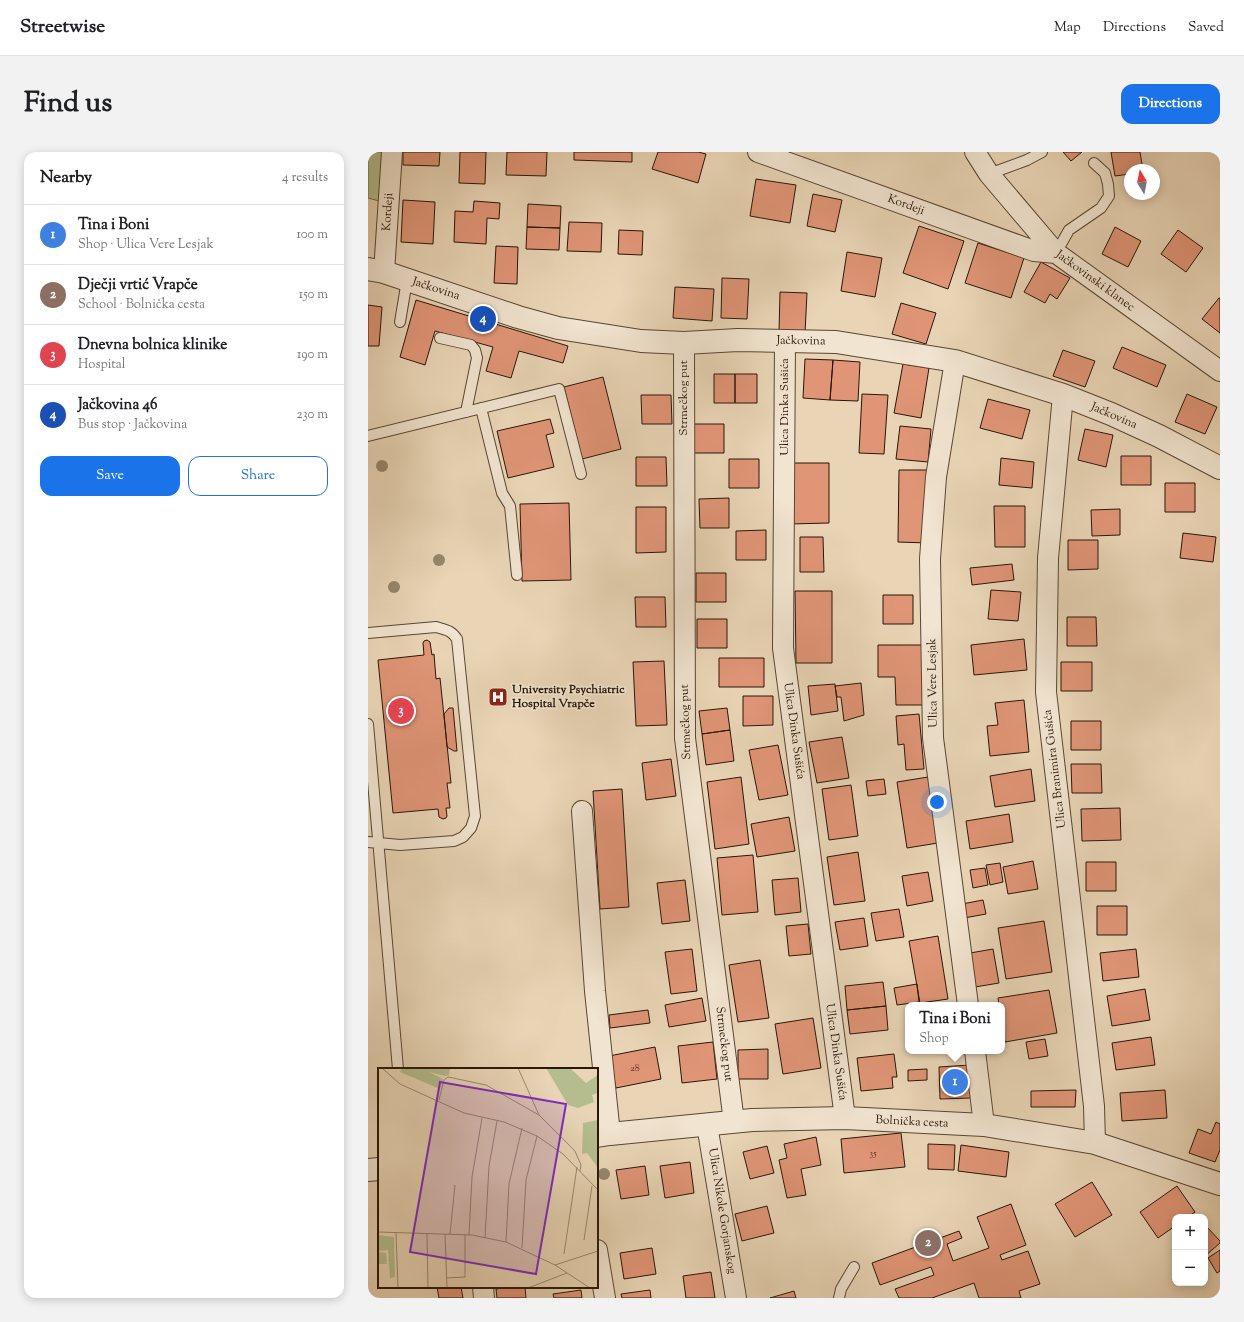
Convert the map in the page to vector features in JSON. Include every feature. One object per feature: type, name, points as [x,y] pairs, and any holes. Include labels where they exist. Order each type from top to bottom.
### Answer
[{"type":"street","name":"Kordeji","points":[[376,271],[392,152]]},
{"type":"street","name":"Kordeji","points":[[758,152],[1034,251],[1056,253]]},
{"type":"street","name":"Jačkovinski klanec","points":[[975,152],[989,174],[1056,253],[1220,371]]},
{"type":"street","name":"Jačkovina","points":[[376,271],[518,317],[558,328],[641,341],[684,343],[738,340],[836,342],[955,361],[1063,395],[1111,414],[1159,436],[1220,468]]},
{"type":"street","name":"Ulica Dinka Sušića","points":[[785,340],[783,648],[845,1118]]},
{"type":"street","name":"Strmečkog put","points":[[684,343],[685,738],[734,1122]]},
{"type":"street","name":"Ulica Vere Lesjak","points":[[955,361],[936,477],[930,559],[933,738],[968,1002]]},
{"type":"street","name":"Ulica Branimira Gušića","points":[[1063,395],[1048,558],[1046,692],[1094,1106],[1095,1143]]},
{"type":"street","points":[[582,811],[595,991],[603,1135]]},
{"type":"street","points":[[974,1054],[984,1125]]},
{"type":"street","name":"Bolnička cesta","points":[[603,1135],[752,1120],[845,1118],[984,1125],[1095,1143],[1220,1184]]},
{"type":"street","name":"Ulica Nikole Gorjanskog","points":[[707,1125],[736,1298]]},
{"type":"street","points":[[368,1170],[378,1169]]},
{"type":"street","points":[[598,1256],[605,1298]]},
{"type":"street","points":[[482,1288],[484,1298]]},
{"type":"lane","points":[[989,174],[1027,160],[1042,152]]},
{"type":"lane","points":[[1056,253],[1069,230],[1101,208],[1109,196],[1105,173],[1094,163]]},
{"type":"lane","points":[[400,322],[407,280]]},
{"type":"lane","points":[[440,338],[471,345],[475,350],[477,358],[466,412]]},
{"type":"lane","points":[[368,436],[559,389],[581,474]]},
{"type":"lane","points":[[481,408],[502,493],[510,506],[517,575]]},
{"type":"lane","points":[[368,633],[436,627],[453,633],[457,639],[475,816],[471,828],[463,837],[454,841],[400,845],[373,842]]},
{"type":"lane","points":[[368,724],[373,842],[398,1068]]},
{"type":"lane","points":[[839,1298],[840,1288],[854,1267]]},
{"type":"green space","points":[[368,152],[382,152],[379,201],[368,198]]},
{"type":"building","points":[[403,152],[440,152],[439,166],[403,165]]},
{"type":"building","points":[[460,152],[486,152],[485,184],[459,183]]},
{"type":"building","points":[[507,152],[547,152],[546,176],[506,175]]},
{"type":"building","points":[[574,152],[632,152],[632,162],[574,160]]},
{"type":"building","points":[[658,152],[698,152],[706,154],[698,183],[652,169]]},
{"type":"building","points":[[1063,152],[1082,152],[1071,161]]},
{"type":"building","points":[[1111,152],[1140,152],[1142,164],[1124,164],[1124,175],[1115,176]]},
{"type":"building","points":[[756,179],[796,185],[790,223],[750,216]]},
{"type":"building","points":[[813,194],[842,200],[835,232],[807,226]]},
{"type":"building","points":[[403,200],[435,202],[433,244],[401,242]]},
{"type":"building","points":[[474,201],[500,203],[499,219],[487,218],[486,244],[454,242],[455,211],[473,212]]},
{"type":"building","points":[[528,204],[561,206],[560,228],[527,227]]},
{"type":"building","points":[[569,222],[602,223],[601,252],[567,251]]},
{"type":"building","points":[[919,226],[964,241],[948,289],[903,273]]},
{"type":"building","points":[[527,227],[560,228],[559,250],[526,249]]},
{"type":"building","points":[[1115,227],[1141,241],[1128,267],[1102,254]]},
{"type":"building","points":[[619,230],[643,231],[642,255],[618,254]]},
{"type":"building","points":[[1178,230],[1203,248],[1186,272],[1161,254]]},
{"type":"building","points":[[978,243],[1024,258],[1011,298],[965,283]]},
{"type":"building","points":[[496,246],[518,247],[517,284],[494,283]]},
{"type":"building","points":[[847,252],[882,258],[875,297],[841,291]]},
{"type":"building","points":[[1041,262],[1070,278],[1057,299],[1050,294],[1045,303],[1024,292]]},
{"type":"building","points":[[722,278],[749,279],[747,319],[721,318]]},
{"type":"building","points":[[675,287],[714,289],[712,321],[673,318]]},
{"type":"building","points":[[780,292],[807,293],[805,333],[779,332]]},
{"type":"building","points":[[1220,298],[1220,333],[1202,319]]},
{"type":"building","points":[[416,300],[568,346],[563,363],[519,351],[511,378],[486,371],[493,347],[435,331],[425,365],[400,357]]},
{"type":"building","points":[[901,303],[936,313],[926,344],[892,334]]},
{"type":"building","points":[[368,305],[382,307],[379,346],[368,346]]},
{"type":"building","points":[[1122,347],[1166,365],[1157,387],[1113,368]]},
{"type":"building","points":[[1063,350],[1095,361],[1085,387],[1053,376]]},
{"type":"building","points":[[805,359],[833,360],[830,400],[803,398]]},
{"type":"building","points":[[833,360],[860,362],[858,401],[830,400]]},
{"type":"building","points":[[903,364],[929,368],[921,418],[894,413]]},
{"type":"building","points":[[714,374],[735,374],[735,403],[714,403]]},
{"type":"building","points":[[735,374],[757,374],[757,403],[735,403]]},
{"type":"building","points":[[603,377],[621,449],[582,459],[564,387]]},
{"type":"building","points":[[862,394],[888,395],[884,454],[859,453]]},
{"type":"building","points":[[1187,394],[1217,407],[1205,434],[1175,422]]},
{"type":"building","points":[[641,395],[671,395],[672,424],[642,424]]},
{"type":"building","points":[[988,399],[1030,410],[1022,439],[980,428]]},
{"type":"building","points":[[550,419],[554,433],[546,435],[554,467],[508,478],[497,431]]},
{"type":"building","points":[[694,424],[724,424],[724,453],[694,453]]},
{"type":"building","points":[[900,426],[931,429],[928,462],[896,459]]},
{"type":"building","points":[[1085,429],[1113,435],[1106,467],[1078,460]]},
{"type":"building","points":[[1121,456],[1151,456],[1151,485],[1121,485]]},
{"type":"building","points":[[636,457],[666,457],[667,486],[636,486]]},
{"type":"building","points":[[1001,458],[1034,462],[1032,488],[999,485]]},
{"type":"building","points":[[729,459],[759,459],[759,488],[729,488]]},
{"type":"building","points":[[790,463],[829,463],[829,523],[790,524]]},
{"type":"building","points":[[899,470],[929,470],[928,543],[898,542]]},
{"type":"building","points":[[1165,483],[1195,483],[1195,512],[1165,512]]},
{"type":"building","points":[[729,498],[729,528],[700,528],[699,499]]},
{"type":"building","points":[[569,503],[571,580],[522,581],[520,504]]},
{"type":"building","points":[[994,506],[1025,506],[1025,547],[995,547]]},
{"type":"building","points":[[636,507],[666,507],[666,552],[636,553]]},
{"type":"building","points":[[1120,509],[1120,535],[1092,536],[1091,510]]},
{"type":"building","points":[[766,530],[766,560],[736,560],[736,531]]},
{"type":"building","points":[[1183,533],[1216,537],[1213,562],[1180,558]]},
{"type":"building","points":[[800,537],[823,537],[824,572],[800,572]]},
{"type":"building","points":[[1068,540],[1098,540],[1098,569],[1068,570]]},
{"type":"building","points":[[1012,564],[1014,580],[972,585],[970,568]]},
{"type":"building","points":[[696,573],[726,573],[726,602],[696,602]]},
{"type":"building","points":[[991,590],[1021,592],[1018,621],[988,619]]},
{"type":"building","points":[[795,591],[832,591],[832,663],[796,663]]},
{"type":"building","points":[[883,595],[913,595],[913,624],[883,624]]},
{"type":"building","points":[[635,597],[665,597],[666,627],[636,627]]},
{"type":"building","points":[[1067,617],[1096,617],[1097,646],[1067,646]]},
{"type":"building","points":[[697,619],[727,619],[727,648],[697,648]]},
{"type":"building","points":[[1024,639],[1027,670],[974,675],[971,645]]},
{"type":"building","points":[[427,640],[430,642],[432,655],[434,654],[436,679],[440,678],[451,783],[447,783],[450,808],[446,808],[447,816],[443,819],[439,817],[438,809],[393,813],[378,660],[424,655],[423,643]]},
{"type":"building","points":[[878,645],[925,645],[925,705],[896,705],[895,677],[878,677]]},
{"type":"building","points":[[719,658],[764,658],[764,687],[719,687]]},
{"type":"building","points":[[664,661],[667,725],[636,726],[633,662]]},
{"type":"building","points":[[1061,662],[1092,662],[1092,691],[1061,691]]},
{"type":"building","points":[[861,683],[864,715],[844,721],[841,697],[837,697],[835,686]]},
{"type":"building","points":[[835,684],[838,711],[811,715],[808,686]]},
{"type":"building","points":[[743,696],[773,696],[773,725],[743,726]]},
{"type":"building","points":[[1024,700],[1029,752],[990,756],[987,726],[998,725],[995,703]]},
{"type":"building","points":[[449,708],[453,708],[457,751],[447,747],[444,714]]},
{"type":"building","points":[[727,708],[730,730],[702,734],[699,711]]},
{"type":"building","points":[[919,714],[924,769],[906,770],[904,744],[898,745],[896,716]]},
{"type":"building","points":[[1071,721],[1101,721],[1101,750],[1071,750]]},
{"type":"building","points":[[730,730],[734,761],[706,765],[702,734]]},
{"type":"building","points":[[842,737],[849,778],[817,783],[809,742]]},
{"type":"building","points":[[778,745],[788,795],[759,800],[749,750]]},
{"type":"building","points":[[671,759],[676,796],[646,800],[642,763]]},
{"type":"building","points":[[1071,764],[1101,764],[1102,793],[1072,793]]},
{"type":"building","points":[[1031,769],[1035,801],[995,807],[990,776]]},
{"type":"building","points":[[741,777],[749,844],[715,849],[707,782]]},
{"type":"building","points":[[928,777],[938,843],[907,848],[897,782]]},
{"type":"building","points":[[884,779],[886,794],[868,796],[866,781]]},
{"type":"building","points":[[851,785],[858,836],[829,840],[822,789]]},
{"type":"building","points":[[622,789],[629,907],[600,909],[593,791]]},
{"type":"building","points":[[1120,808],[1121,840],[1082,841],[1081,809]]},
{"type":"building","points":[[1009,814],[1013,842],[970,849],[966,821]]},
{"type":"building","points":[[789,817],[795,851],[757,857],[751,824]]},
{"type":"building","points":[[858,852],[865,901],[834,905],[827,857]]},
{"type":"building","points":[[753,855],[758,912],[722,915],[717,858]]},
{"type":"building","points":[[1033,861],[1038,889],[1008,894],[1003,867]]},
{"type":"building","points":[[1086,862],[1116,862],[1116,891],[1086,891]]},
{"type":"building","points":[[1000,863],[1003,882],[990,885],[986,865]]},
{"type":"building","points":[[985,868],[988,885],[973,888],[970,870]]},
{"type":"building","points":[[928,872],[933,901],[907,906],[902,876]]},
{"type":"building","points":[[798,878],[801,912],[775,915],[772,880]]},
{"type":"building","points":[[685,880],[690,921],[662,924],[657,883]]},
{"type":"building","points":[[983,900],[986,914],[964,918],[962,904]]},
{"type":"building","points":[[1097,906],[1127,906],[1127,935],[1097,935]]},
{"type":"building","points":[[899,909],[904,937],[876,941],[871,913]]},
{"type":"building","points":[[864,918],[868,946],[840,950],[835,922]]},
{"type":"building","points":[[1044,921],[1052,972],[1006,979],[998,928]]},
{"type":"building","points":[[808,924],[811,954],[789,956],[786,926]]},
{"type":"building","points":[[938,936],[948,999],[920,1002],[909,941]]},
{"type":"building","points":[[692,949],[697,991],[671,994],[665,952]]},
{"type":"building","points":[[993,949],[999,983],[975,987],[970,953]]},
{"type":"building","points":[[1136,949],[1139,977],[1103,981],[1100,953]]},
{"type":"building","points":[[760,960],[769,1018],[738,1022],[729,965]]},
{"type":"building","points":[[883,982],[886,1006],[847,1010],[845,986]]},
{"type":"building","points":[[917,984],[919,1002],[905,1002],[905,1004],[897,1005],[894,988]]},
{"type":"building","points":[[1145,989],[1150,1020],[1112,1026],[1107,996]]},
{"type":"building","points":[[1049,990],[1057,1033],[1005,1042],[1005,1002],[999,1002],[998,998]]},
{"type":"building","points":[[702,998],[706,1021],[669,1027],[665,1005]]},
{"type":"building","points":[[886,1006],[888,1030],[850,1034],[847,1010]]},
{"type":"building","points":[[648,1010],[650,1023],[610,1028],[609,1015]]},
{"type":"building","points":[[813,1018],[821,1068],[783,1074],[775,1024]]},
{"type":"building","points":[[1151,1037],[1155,1065],[1116,1070],[1112,1043]]},
{"type":"building","points":[[1045,1039],[1048,1056],[1029,1059],[1026,1042]]},
{"type":"building","points":[[713,1042],[717,1079],[682,1083],[678,1046]]},
{"type":"building","points":[[655,1047],[661,1079],[616,1088],[609,1056]]},
{"type":"building","points":[[768,1049],[768,1079],[738,1079],[738,1050]]},
{"type":"building","points":[[894,1054],[897,1077],[892,1077],[893,1088],[861,1091],[857,1058]]},
{"type":"building","points":[[970,1065],[971,1098],[940,1099],[939,1067]]},
{"type":"building","points":[[927,1069],[927,1080],[908,1081],[908,1070]]},
{"type":"building","points":[[1076,1090],[1075,1107],[1031,1107],[1031,1091]]},
{"type":"building","points":[[1165,1090],[1167,1118],[1122,1121],[1120,1093]]},
{"type":"building","points":[[1216,1122],[1220,1124],[1220,1150],[1215,1162],[1189,1153],[1198,1129],[1211,1134]]},
{"type":"building","points":[[901,1133],[905,1167],[844,1173],[841,1139]]},
{"type":"building","points":[[816,1137],[821,1165],[801,1169],[806,1195],[787,1198],[779,1160],[787,1158],[784,1144]]},
{"type":"building","points":[[928,1144],[955,1145],[954,1170],[928,1169]]},
{"type":"building","points":[[961,1145],[1009,1152],[1006,1177],[958,1171]]},
{"type":"building","points":[[767,1146],[774,1173],[750,1179],[743,1152]]},
{"type":"building","points":[[690,1162],[694,1193],[665,1198],[660,1166]]},
{"type":"building","points":[[645,1166],[649,1195],[621,1199],[616,1170]]},
{"type":"building","points":[[1092,1182],[1112,1215],[1075,1237],[1055,1204]]},
{"type":"building","points":[[1177,1186],[1195,1212],[1192,1214],[1172,1214],[1172,1228],[1158,1238],[1140,1212]]},
{"type":"building","points":[[1011,1204],[1026,1245],[1000,1255],[1002,1260],[1028,1251],[1040,1284],[1019,1291],[1021,1298],[979,1298],[974,1283],[932,1298],[899,1298],[895,1289],[934,1275],[931,1267],[880,1285],[872,1263],[959,1231],[962,1238],[947,1244],[953,1261],[989,1248],[977,1217]]},
{"type":"building","points":[[767,1206],[774,1233],[742,1241],[735,1214]]},
{"type":"building","points":[[1208,1228],[1220,1241],[1220,1243],[1208,1253]]},
{"type":"building","points":[[652,1248],[656,1274],[624,1279],[620,1253]]},
{"type":"building","points":[[1220,1250],[1220,1271],[1217,1273],[1208,1258]]},
{"type":"building","points":[[711,1272],[715,1298],[686,1298],[683,1276]]},
{"type":"building","points":[[437,1288],[461,1288],[463,1298],[439,1298]]},
{"type":"building","points":[[525,1288],[526,1298],[497,1298],[496,1289]]},
{"type":"building","points":[[581,1290],[582,1298],[554,1298],[553,1294]]},
{"type":"building","points":[[650,1290],[651,1298],[622,1298],[621,1294]]},
{"type":"building","points":[[794,1291],[796,1298],[770,1298]]},
{"type":"place","name":"Jačkovina 46","points":[[483,319]]},
{"type":"place","name":"University Psychiatric Hospital Vrapče","points":[[498,697]]},
{"type":"place","name":"Dnevna bolnica klinike","points":[[401,711]]},
{"type":"place","name":"Tina i Boni","points":[[955,1082]]},
{"type":"place","name":"Dječji vrtić Vrapče","points":[[928,1243]]}]
